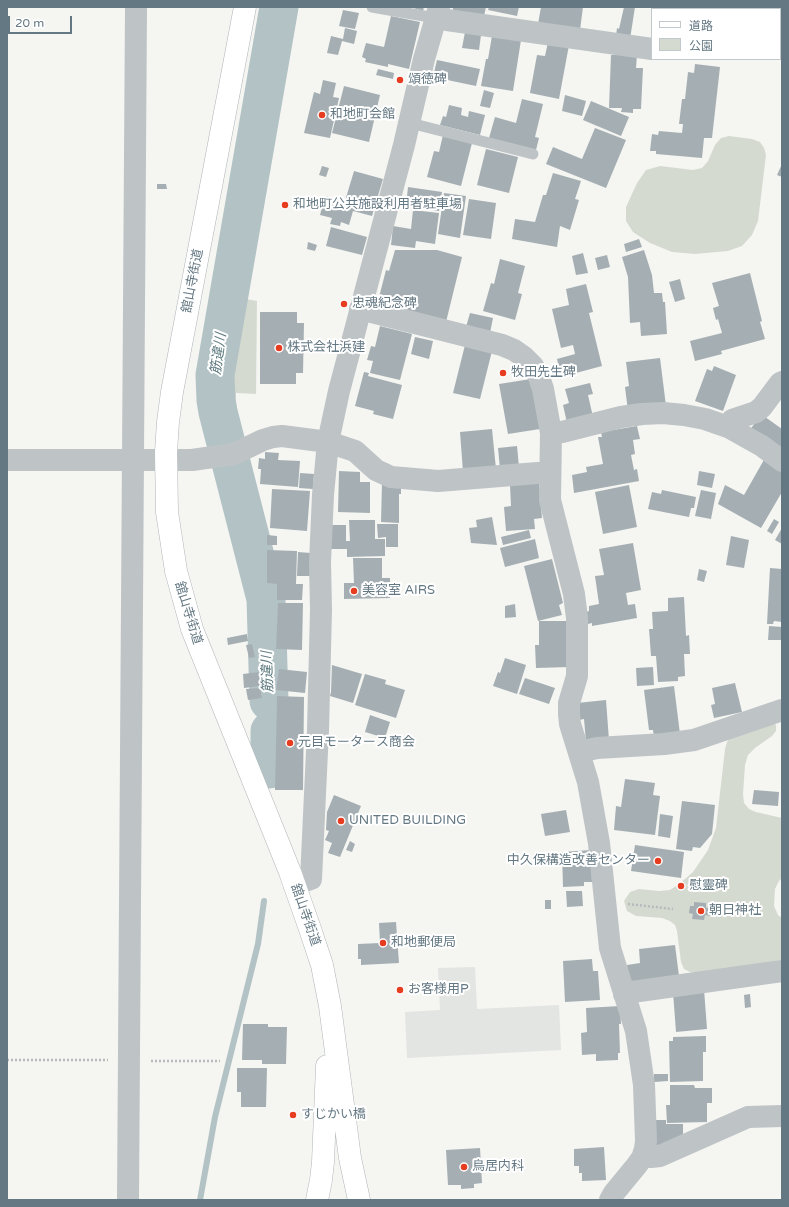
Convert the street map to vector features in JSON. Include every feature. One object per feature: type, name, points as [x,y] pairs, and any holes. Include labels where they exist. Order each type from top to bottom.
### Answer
[{"type":"main road","name":"舘山寺街道","points":[[245,7],[172,392],[168,422],[166,461],[167,512],[176,571],[190,622],[202,657],[294,885],[316,947],[330,1006],[347,1135],[359,1200]]},
{"type":"main road","points":[[317,1200],[323,1162],[330,1006]]},
{"type":"street","points":[[128,1200],[136,7]]},
{"type":"street","points":[[294,885],[311,879],[318,730],[321,610],[320,562],[323,495],[328,442],[338,390],[410,123],[437,14],[454,21],[651,49]]},
{"type":"street","points":[[360,309],[502,345],[514,350],[533,366],[543,389],[551,433],[550,500],[574,594],[577,618],[577,676],[569,703],[570,724],[588,782],[599,843],[610,948],[636,1031],[644,1085],[646,1141],[643,1155],[610,1200]]},
{"type":"street","points":[[728,427],[732,420],[756,412],[762,407],[782,382]]},
{"type":"street","points":[[551,433],[562,432],[621,417],[642,414],[663,413],[684,415],[705,419],[728,427],[762,446],[782,461]]},
{"type":"street","points":[[7,460],[192,460],[229,455],[273,437],[282,436],[328,442],[355,451],[376,470],[391,477],[438,481],[550,472]]},
{"type":"street","points":[[579,752],[597,748],[664,744],[694,740],[782,710]]},
{"type":"street","points":[[624,994],[782,971]]},
{"type":"street","points":[[643,1155],[651,1157],[660,1156],[748,1117],[782,1116]]},
{"type":"lane","points":[[372,7],[424,16],[437,14]]},
{"type":"lane","points":[[410,123],[533,154]]},
{"type":"path","points":[[622,904],[673,908]]},
{"type":"shaded area","points":[[475,967],[477,1009],[559,1005],[561,1050],[407,1058],[405,1012],[440,1010],[438,968]]},
{"type":"green space","points":[[729,136],[752,139],[760,142],[766,155],[758,221],[752,235],[742,246],[728,251],[695,254],[672,252],[650,243],[633,232],[626,221],[626,207],[637,183],[646,170],[660,166],[693,170],[702,168],[708,161],[715,145],[721,138]]},
{"type":"green space","points":[[235,297],[257,301],[256,394],[236,393],[234,448],[222,399],[221,376]]},
{"type":"green space","points":[[772,722],[776,725],[776,731],[748,755],[745,765],[743,794],[744,803],[749,809],[782,818],[782,878],[775,889],[774,906],[778,915],[782,918],[782,960],[697,973],[690,972],[684,969],[681,962],[675,925],[662,918],[636,916],[627,911],[624,901],[630,892],[639,889],[659,891],[670,890],[693,872],[708,850],[716,828],[727,742],[732,736]]},
{"type":"building","points":[[410,7],[424,7],[423,11]]},
{"type":"building","points":[[453,7],[486,7],[484,16],[453,10]]},
{"type":"building","points":[[489,7],[519,7],[517,16],[488,10]]},
{"type":"building","points":[[541,7],[583,7],[580,30],[538,24]]},
{"type":"building","points":[[624,7],[635,7],[630,39],[616,36]]},
{"type":"building","points":[[343,10],[359,13],[355,29],[339,26]]},
{"type":"building","points":[[391,16],[420,22],[409,69],[388,64],[388,67],[365,62],[366,59],[362,57],[366,43],[384,47]]},
{"type":"building","points":[[345,28],[357,31],[354,44],[342,41],[338,55],[327,53],[331,36],[343,39]]},
{"type":"building","points":[[465,32],[481,35],[479,50],[462,48]]},
{"type":"building","points":[[492,36],[521,40],[513,91],[481,86]]},
{"type":"building","points":[[548,42],[569,45],[559,99],[530,93],[537,55],[545,56]]},
{"type":"building","points":[[611,55],[637,55],[636,68],[643,68],[641,109],[633,109],[633,113],[621,112],[622,108],[609,108]]},
{"type":"building","points":[[437,60],[480,69],[476,86],[433,77]]},
{"type":"building","points":[[695,64],[720,67],[712,138],[704,138],[702,158],[656,154],[656,151],[650,151],[652,134],[658,135],[659,131],[682,133],[683,124],[679,124],[682,99],[685,99],[688,72],[694,73]]},
{"type":"building","points":[[378,69],[394,73],[393,79],[376,75]]},
{"type":"building","name":"和地町会館","points":[[323,80],[336,83],[333,97],[339,98],[330,138],[304,133],[314,92],[320,94]]},
{"type":"building","points":[[344,86],[380,95],[369,142],[332,133]]},
{"type":"building","points":[[484,90],[494,93],[490,108],[480,106]]},
{"type":"building","points":[[565,95],[586,101],[582,116],[562,111]]},
{"type":"building","points":[[522,99],[543,104],[535,137],[539,138],[536,150],[489,138],[495,117],[516,123]]},
{"type":"building","points":[[591,101],[629,117],[621,136],[583,120]]},
{"type":"building","points":[[449,105],[462,108],[461,115],[468,117],[469,111],[485,115],[480,135],[440,125],[443,116],[446,117]]},
{"type":"building","points":[[595,128],[626,140],[606,188],[546,164],[553,147],[582,159]]},
{"type":"building","points":[[443,135],[472,143],[461,186],[427,177],[434,151],[439,152]]},
{"type":"building","points":[[486,149],[518,157],[509,193],[477,185]]},
{"type":"building","points":[[782,164],[782,177],[777,175]]},
{"type":"building","points":[[322,166],[329,168],[326,177],[319,175]]},
{"type":"building","points":[[354,171],[383,179],[372,216],[353,211],[349,225],[341,222],[340,226],[330,224],[332,218],[320,215],[325,196],[345,201]]},
{"type":"building","points":[[553,173],[581,181],[575,199],[579,200],[570,230],[560,226],[557,247],[512,239],[515,219],[535,222],[543,195],[546,195]]},
{"type":"building","points":[[157,184],[166,184],[167,189],[157,189]]},
{"type":"building","points":[[408,187],[442,192],[439,211],[406,206]]},
{"type":"building","points":[[444,193],[466,196],[460,238],[438,234]]},
{"type":"building","points":[[469,199],[496,203],[491,239],[463,235]]},
{"type":"building","points":[[413,210],[439,213],[435,244],[416,241],[415,248],[391,245],[393,226],[411,229]]},
{"type":"building","points":[[331,227],[367,237],[362,255],[326,246]]},
{"type":"building","points":[[639,239],[642,247],[626,252],[624,244]]},
{"type":"building","points":[[308,242],[317,245],[315,251],[307,249]]},
{"type":"building","points":[[395,250],[437,250],[462,257],[446,322],[377,305],[386,270],[389,271]]},
{"type":"building","points":[[644,250],[652,275],[654,293],[662,293],[663,302],[665,302],[667,334],[641,336],[640,322],[630,323],[628,277],[622,257]]},
{"type":"building","points":[[583,253],[588,273],[576,275],[572,256]]},
{"type":"building","points":[[607,255],[610,267],[598,270],[595,258]]},
{"type":"building","points":[[500,259],[525,266],[518,293],[522,294],[515,320],[483,311],[491,283],[494,284]]},
{"type":"building","points":[[750,273],[765,339],[721,351],[722,354],[695,361],[690,341],[722,333],[718,319],[716,320],[713,308],[719,306],[712,283]]},
{"type":"building","points":[[680,279],[685,299],[675,302],[669,282]]},
{"type":"building","points":[[586,284],[593,312],[589,313],[602,366],[561,377],[557,359],[575,354],[573,345],[561,348],[552,309],[569,305],[566,289]]},
{"type":"building","points":[[260,312],[297,312],[297,323],[304,323],[303,373],[296,373],[296,384],[260,384]]},
{"type":"building","points":[[470,313],[493,318],[490,333],[466,327]]},
{"type":"building","points":[[380,326],[412,334],[400,380],[370,373],[373,361],[367,360],[371,346],[375,347]]},
{"type":"building","points":[[415,337],[433,341],[429,359],[411,354]]},
{"type":"building","points":[[465,345],[492,351],[480,399],[453,393]]},
{"type":"building","points":[[660,358],[666,406],[628,411],[625,387],[629,386],[626,362]]},
{"type":"building","points":[[714,366],[736,375],[723,411],[695,401],[707,369],[712,371]]},
{"type":"building","points":[[364,372],[369,373],[368,376],[402,385],[393,419],[373,414],[374,411],[355,406]]},
{"type":"building","points":[[531,379],[540,429],[508,434],[499,384]]},
{"type":"building","points":[[590,383],[593,394],[588,395],[593,417],[567,423],[563,405],[569,403],[565,389]]},
{"type":"building","points":[[761,414],[782,429],[782,447],[780,450],[750,430]]},
{"type":"building","points":[[637,426],[640,439],[633,440],[635,454],[631,455],[634,470],[637,469],[639,481],[574,493],[572,475],[587,472],[586,467],[603,464],[598,437],[602,437],[601,432]]},
{"type":"building","points":[[492,429],[496,469],[463,472],[460,432]]},
{"type":"building","points":[[517,446],[519,467],[500,469],[498,448]]},
{"type":"building","points":[[265,452],[279,453],[278,460],[300,461],[298,487],[260,484],[261,469],[258,469],[259,458],[265,459]]},
{"type":"building","points":[[765,458],[782,468],[782,492],[761,528],[718,504],[725,485],[744,495]]},
{"type":"building","points":[[339,471],[360,472],[360,482],[370,482],[370,513],[338,512]]},
{"type":"building","points":[[699,471],[715,474],[712,488],[697,485]]},
{"type":"building","points":[[300,473],[314,474],[313,489],[299,488]]},
{"type":"building","points":[[382,482],[401,482],[401,494],[399,494],[399,523],[381,522]]},
{"type":"building","points":[[539,483],[542,518],[534,519],[535,529],[506,531],[504,507],[511,506],[510,485]]},
{"type":"building","points":[[629,485],[637,527],[603,534],[595,492]]},
{"type":"building","points":[[272,489],[310,491],[307,531],[270,528]]},
{"type":"building","points":[[662,490],[696,497],[694,508],[691,508],[689,517],[648,509],[652,492],[661,494]]},
{"type":"building","points":[[701,490],[716,493],[711,519],[695,516]]},
{"type":"building","points":[[492,517],[497,545],[471,543],[469,528],[477,527],[476,520]]},
{"type":"building","points":[[774,519],[779,522],[772,534],[767,531]]},
{"type":"building","points":[[349,520],[375,520],[375,539],[385,539],[385,556],[347,557],[347,549],[330,549],[330,525],[346,525],[346,541],[350,541]]},
{"type":"building","points":[[377,524],[398,524],[398,547],[386,547],[386,537],[378,538]]},
{"type":"building","points":[[782,528],[782,544],[775,540]]},
{"type":"building","points":[[529,530],[531,538],[503,545],[501,537]]},
{"type":"building","points":[[267,535],[277,536],[277,545],[267,545]]},
{"type":"building","points":[[731,536],[749,540],[744,568],[726,565]]},
{"type":"building","points":[[535,539],[539,558],[505,567],[500,548]]},
{"type":"building","points":[[633,543],[641,590],[626,593],[628,605],[635,604],[637,618],[592,626],[592,623],[588,624],[586,612],[589,611],[589,606],[599,604],[595,576],[604,575],[599,549]]},
{"type":"building","points":[[267,550],[297,551],[296,584],[303,584],[302,600],[277,600],[277,584],[267,583]]},
{"type":"building","points":[[298,552],[311,553],[311,576],[297,576]]},
{"type":"building","points":[[353,558],[382,558],[382,578],[390,578],[390,598],[344,599],[344,583],[354,583]]},
{"type":"building","points":[[552,559],[563,603],[559,605],[562,615],[538,621],[524,566]]},
{"type":"building","points":[[770,568],[782,569],[782,622],[774,621],[773,624],[767,624]]},
{"type":"building","points":[[699,569],[707,571],[704,582],[697,580]]},
{"type":"building","points":[[684,597],[686,636],[689,635],[690,654],[684,654],[685,676],[678,677],[678,681],[658,682],[656,656],[651,656],[649,629],[653,629],[652,612],[668,611],[668,598]]},
{"type":"building","points":[[278,603],[303,603],[302,650],[276,649]]},
{"type":"building","points":[[515,604],[516,617],[505,618],[505,606]]},
{"type":"building","points":[[539,621],[569,621],[570,667],[536,668],[535,645],[539,645]]},
{"type":"building","points":[[769,626],[782,627],[782,640],[768,640]]},
{"type":"building","points":[[247,634],[248,641],[228,645],[227,638]]},
{"type":"building","points":[[252,644],[255,657],[249,658],[246,645]]},
{"type":"building","points":[[505,658],[526,665],[517,694],[493,686],[498,672],[500,673]]},
{"type":"building","points":[[332,665],[362,674],[353,703],[330,696]]},
{"type":"building","points":[[653,667],[654,685],[637,686],[636,668]]},
{"type":"building","points":[[279,669],[307,672],[305,693],[276,690]]},
{"type":"building","points":[[259,672],[260,686],[244,688],[243,674]]},
{"type":"building","points":[[365,674],[386,680],[385,684],[405,690],[396,718],[355,705]]},
{"type":"building","points":[[525,678],[555,688],[549,704],[519,694]]},
{"type":"building","points":[[735,683],[742,712],[714,718],[711,705],[715,704],[712,688]]},
{"type":"building","points":[[674,686],[680,734],[654,737],[653,730],[649,730],[644,690]]},
{"type":"building","points":[[260,688],[262,698],[248,700],[246,689]]},
{"type":"building","name":"元目モータース商会","points":[[277,696],[304,697],[303,790],[275,790]]},
{"type":"building","points":[[606,700],[609,740],[586,742],[584,719],[579,720],[577,703]]},
{"type":"building","points":[[370,715],[390,722],[385,738],[365,732]]},
{"type":"building","points":[[625,779],[655,783],[653,795],[660,796],[655,835],[614,830],[616,806],[621,807]]},
{"type":"building","points":[[754,790],[779,792],[778,806],[752,804]]},
{"type":"building","name":"UNITED BUILDING","points":[[334,795],[361,806],[340,857],[328,853],[332,843],[325,840],[329,831],[326,830],[327,812]]},
{"type":"building","points":[[682,801],[715,805],[712,834],[700,848],[693,847],[692,851],[676,849]]},
{"type":"building","points":[[566,810],[570,832],[545,836],[541,814]]},
{"type":"building","points":[[660,814],[673,816],[670,838],[658,836]]},
{"type":"building","points":[[350,841],[355,844],[352,852],[346,850]]},
{"type":"building","name":"中久保構造改善センター","points":[[635,845],[684,852],[681,878],[631,871]]},
{"type":"building","points":[[591,850],[592,882],[584,882],[584,886],[563,887],[562,852]]},
{"type":"building","points":[[566,891],[582,891],[583,906],[567,907]]},
{"type":"building","points":[[545,900],[551,900],[551,909],[545,909]]},
{"type":"building","name":"朝日神社","points":[[694,902],[706,903],[706,908],[712,908],[712,916],[705,915],[704,920],[692,919],[693,914],[689,913],[690,906],[694,906]]},
{"type":"building","name":"和地郵便局","points":[[396,922],[399,963],[361,965],[361,959],[358,959],[358,944],[380,943],[379,923]]},
{"type":"building","points":[[675,945],[679,976],[629,983],[627,965],[640,963],[639,949]]},
{"type":"building","points":[[592,959],[593,971],[598,971],[600,1000],[565,1002],[563,961]]},
{"type":"building","points":[[704,989],[707,1029],[676,1032],[673,992]]},
{"type":"building","points":[[750,994],[751,1007],[745,1008],[744,995]]},
{"type":"building","points":[[620,1006],[620,1053],[618,1053],[618,1060],[596,1061],[596,1054],[582,1055],[581,1033],[587,1032],[586,1008]]},
{"type":"building","points":[[243,1024],[268,1024],[268,1027],[287,1027],[286,1064],[262,1064],[262,1060],[242,1060]]},
{"type":"building","points":[[706,1036],[706,1052],[703,1052],[703,1081],[670,1082],[669,1041],[673,1041],[673,1037]]},
{"type":"building","points":[[237,1068],[267,1068],[266,1107],[241,1107],[241,1092],[237,1092]]},
{"type":"building","points":[[654,1074],[668,1074],[668,1081],[654,1082]]},
{"type":"building","points":[[670,1085],[694,1085],[695,1088],[712,1088],[712,1103],[707,1103],[707,1122],[667,1123],[666,1105],[670,1105]]},
{"type":"building","points":[[650,1120],[666,1120],[666,1124],[683,1124],[683,1139],[650,1147]]},
{"type":"building","points":[[604,1147],[606,1180],[582,1181],[582,1173],[579,1173],[579,1166],[574,1166],[574,1149]]},
{"type":"building","name":"鳥居内科","points":[[480,1148],[482,1183],[474,1184],[474,1188],[461,1189],[461,1185],[448,1185],[446,1150]]},
{"type":"waterway","name":"筋違川","points":[[269,701],[266,599],[218,412],[215,375],[279,7]]},
{"type":"waterway","name":"筋違川","points":[[270,731],[270,769]]},
{"type":"waterway","points":[[200,1200],[215,1117],[258,944],[264,901]]},
{"type":"place","name":"頌徳碑","points":[[400,80]]},
{"type":"place","name":"和地町会館","points":[[322,115]]},
{"type":"place","name":"和地町公共施設利用者駐車場","points":[[285,205]]},
{"type":"place","name":"忠魂紀念碑","points":[[344,304]]},
{"type":"place","name":"株式会社浜建","points":[[279,348]]},
{"type":"place","name":"牧田先生碑","points":[[503,373]]},
{"type":"place","name":"美容室 AIRS","points":[[354,591]]},
{"type":"place","name":"元目モータース商会","points":[[290,743]]},
{"type":"place","name":"UNITED BUILDING","points":[[341,821]]},
{"type":"place","name":"中久保構造改善センター","points":[[658,861]]},
{"type":"place","name":"慰靈碑","points":[[681,886]]},
{"type":"place","name":"朝日神社","points":[[701,911]]},
{"type":"place","name":"和地郵便局","points":[[383,943]]},
{"type":"place","name":"お客様用P","points":[[400,990]]},
{"type":"place","name":"すじかい橋","points":[[293,1115]]},
{"type":"place","name":"鳥居内科","points":[[464,1167]]}]
